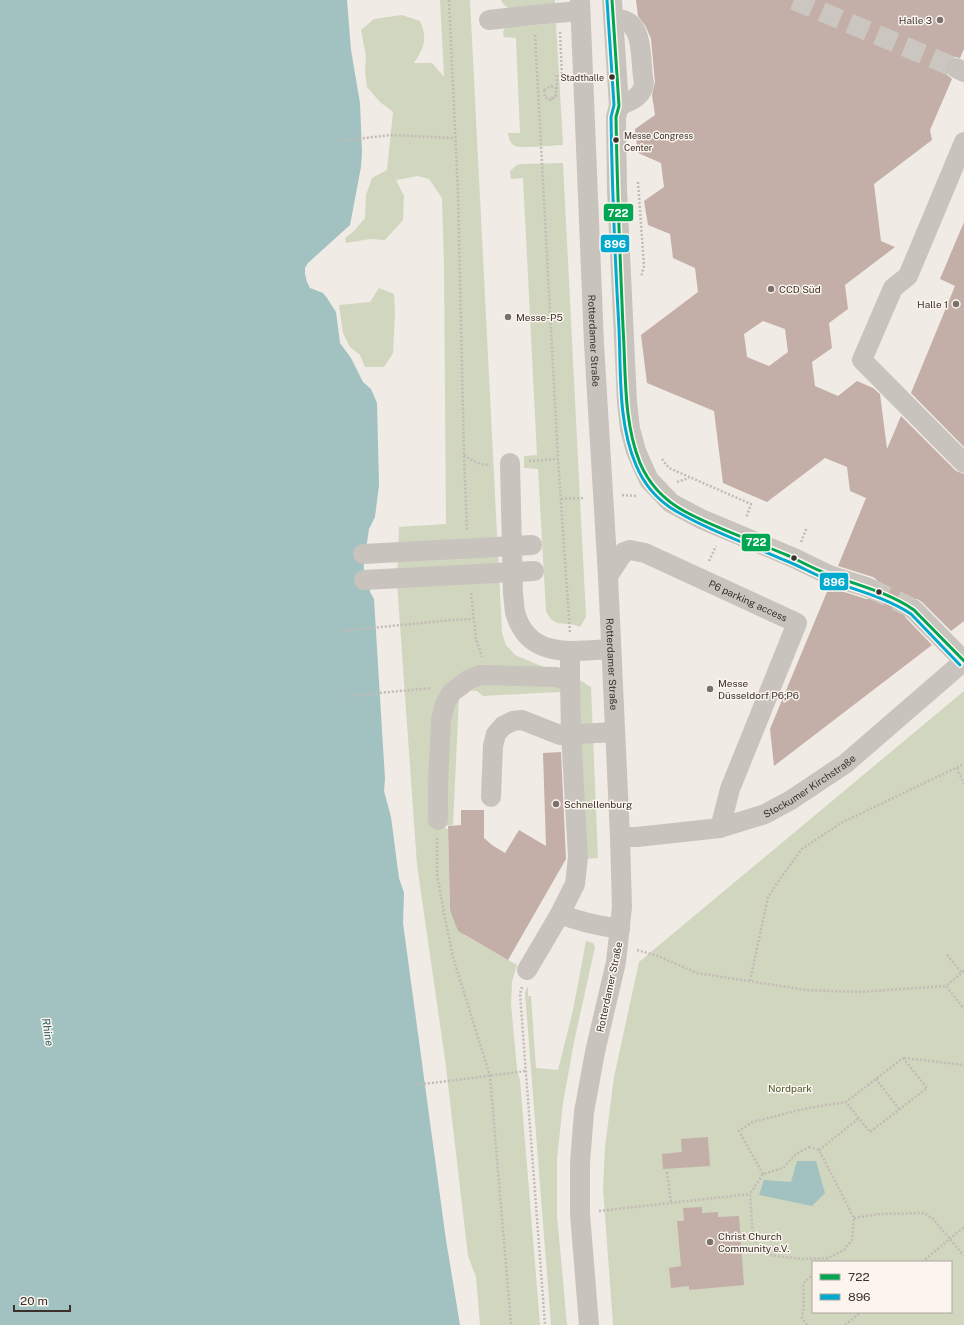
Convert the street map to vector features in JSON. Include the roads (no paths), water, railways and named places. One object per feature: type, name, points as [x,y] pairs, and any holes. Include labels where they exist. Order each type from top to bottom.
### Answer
[{"type":"street","points":[[489,20],[580,6]]},
{"type":"street","name":"Rotterdamer Straße","points":[[580,6],[594,344],[608,576],[622,907],[619,938],[610,993],[595,1052],[584,1112],[580,1163],[580,1214],[589,1325]]},
{"type":"street","points":[[613,10],[618,111],[617,190],[627,402],[630,429],[636,451],[650,480],[671,503],[701,519],[794,558],[829,575],[869,588]]},
{"type":"street","points":[[584,118],[618,111]]},
{"type":"street","points":[[964,142],[908,276],[893,288],[862,360],[964,463]]},
{"type":"street","points":[[510,463],[513,594],[515,612],[521,627],[531,640],[544,648],[563,652],[611,649]]},
{"type":"street","points":[[364,554],[532,545]]},
{"type":"street","name":"P6 parking access","points":[[608,576],[624,552],[630,550],[645,553],[797,623],[730,789],[720,828]]},
{"type":"street","points":[[364,580],[534,571]]},
{"type":"street","points":[[914,610],[964,661]]},
{"type":"street","points":[[527,970],[560,914],[574,884],[578,858],[571,734],[570,651]]},
{"type":"street","name":"Stockumer Kirchstraße","points":[[620,837],[637,837],[720,828],[765,814],[809,789],[845,764],[964,661]]},
{"type":"street","points":[[438,820],[441,728],[445,704],[451,693],[468,680],[480,675],[488,674],[505,676],[556,677],[570,681]]},
{"type":"street","points":[[491,797],[493,746],[496,734],[503,726],[513,721],[522,720],[560,735],[614,732]]},
{"type":"street","points":[[560,914],[597,926],[619,938]]},
{"type":"water","name":"Rhine","points":[[0,0],[347,0],[351,50],[360,103],[362,152],[361,167],[350,225],[308,263],[305,268],[305,274],[310,288],[323,293],[336,312],[340,343],[351,358],[363,382],[371,389],[377,403],[379,485],[375,517],[369,529],[366,549],[363,554],[365,585],[369,586],[370,592],[374,599],[385,779],[384,791],[391,817],[399,878],[404,893],[403,923],[446,1240],[460,1325],[0,1325]]},
{"type":"water","points":[[797,1161],[816,1161],[825,1193],[812,1206],[759,1195],[764,1180],[791,1182]]},
{"type":"tunnel","points":[[794,0],[956,68]]},
{"type":"tunnel","points":[[869,588],[914,610]]},
{"type":"place","name":"Halle 3","points":[[940,20]]},
{"type":"place","name":"Stadthalle","points":[[612,77]]},
{"type":"place","name":"Messe Congress Center","points":[[616,140]]},
{"type":"place","name":"CCD Süd","points":[[771,289]]},
{"type":"place","name":"Halle 1","points":[[956,304]]},
{"type":"place","name":"Messe-P5","points":[[508,317]]},
{"type":"place","name":"Messe Düsseldorf P6;P6","points":[[710,689]]},
{"type":"place","name":"Schnellenburg","points":[[556,804]]},
{"type":"place","name":"Christ Church Community e.V.","points":[[710,1242]]},
{"type":"park label","name":"Nordpark","points":[[790,1088]]}]
